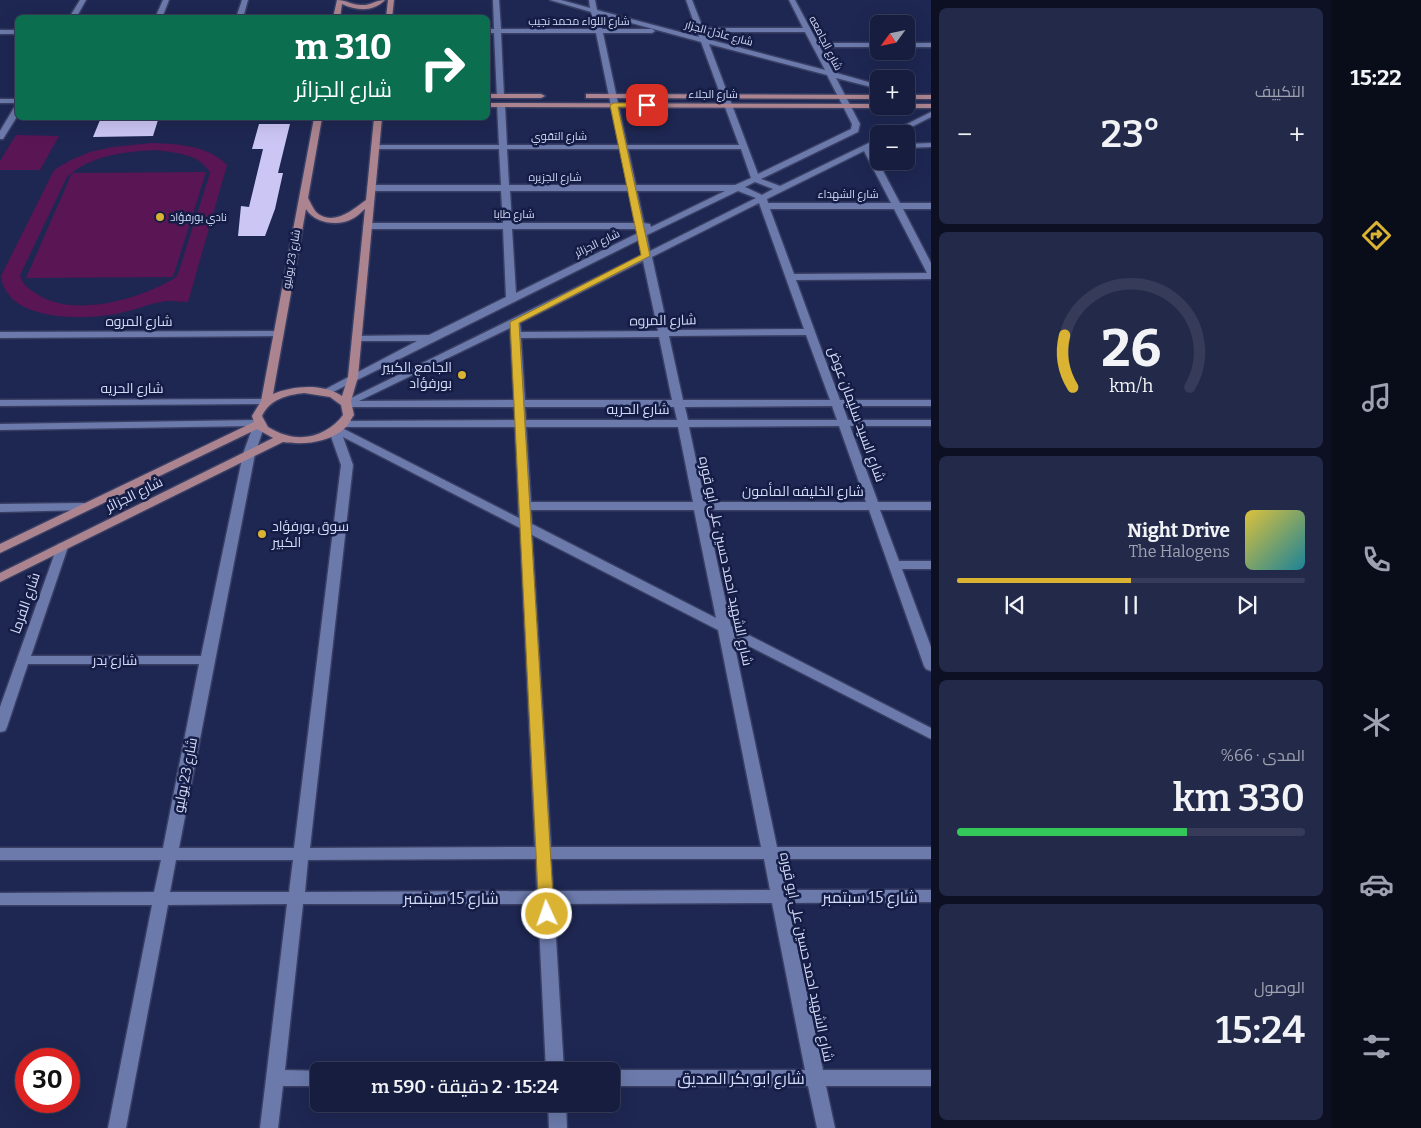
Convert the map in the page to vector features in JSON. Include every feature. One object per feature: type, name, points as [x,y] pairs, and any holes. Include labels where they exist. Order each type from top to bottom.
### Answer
[{"type":"main road","points":[[337,15],[341,0],[348,5],[362,8],[376,5],[382,0]]},
{"type":"main road","points":[[389,15],[391,0]]},
{"type":"main road","name":"شارع الجلاء","points":[[490,104],[501,101],[547,96]]},
{"type":"main road","name":"شارع الجلاء","points":[[584,96],[613,100],[729,106],[870,106]]},
{"type":"main road","name":"شارع الجلاء","points":[[490,97],[501,101],[870,96]]},
{"type":"main road","points":[[915,96],[931,97]]},
{"type":"main road","points":[[915,106],[931,106]]},
{"type":"main road","name":"شارع 23 يوليو","points":[[259,424],[257,416],[259,409],[265,402],[318,120]]},
{"type":"main road","points":[[346,403],[353,377],[378,120]]},
{"type":"main road","points":[[302,197],[313,214],[328,220],[348,218],[370,201]]},
{"type":"main road","points":[[259,424],[268,432],[282,438],[304,440],[326,435],[339,428],[350,414],[346,403],[337,396],[326,392],[293,391],[278,395],[265,402]]},
{"type":"main road","name":"شارع الجزائر","points":[[0,549],[259,424]]},
{"type":"main road","name":"شارع الجزائر","points":[[0,578],[282,438]]},
{"type":"street","points":[[74,15],[83,0]]},
{"type":"street","points":[[159,15],[166,0]]},
{"type":"street","points":[[240,15],[245,0]]},
{"type":"street","points":[[496,0],[511,299]]},
{"type":"street","name":"شارع عادل الجزار","points":[[553,0],[593,5],[670,31],[870,85]]},
{"type":"street","points":[[689,0],[756,180],[780,189]]},
{"type":"street","name":"شارع الجامعه","points":[[792,0],[846,106]]},
{"type":"street","name":"شارع الشهيد احمد حسين على ابو قوره","points":[[593,5],[640,231],[683,424],[826,1128]]},
{"type":"street","points":[[700,30],[807,30]]},
{"type":"street","name":"شارع اللواء محمد نجيب","points":[[490,31],[670,31]]},
{"type":"street","points":[[0,32],[15,32]]},
{"type":"street","points":[[815,45],[870,45]]},
{"type":"street","points":[[915,45],[931,46]]},
{"type":"street","points":[[0,101],[15,101]]},
{"type":"street","name":"شارع الجزائر","points":[[326,392],[511,299],[640,231],[661,226],[855,130],[856,124],[846,106]]},
{"type":"street","points":[[0,137],[15,113]]},
{"type":"street","points":[[909,125],[931,114]]},
{"type":"street","points":[[346,403],[515,329],[646,256],[764,202],[780,189],[870,144]]},
{"type":"street","points":[[915,146],[931,145]]},
{"type":"street","points":[[866,146],[931,272]]},
{"type":"street","name":"شارع التقوي","points":[[375,147],[744,147]]},
{"type":"street","name":"شارع الجزيره","points":[[371,188],[739,188]]},
{"type":"street","points":[[739,188],[764,202]]},
{"type":"street","name":"شارع الشهداء","points":[[764,202],[931,206]]},
{"type":"street","name":"شارع السيد سليمان عوض","points":[[764,202],[931,666]]},
{"type":"street","name":"شارع طابا","points":[[367,226],[507,226],[640,231]]},
{"type":"street","points":[[791,277],[931,276]]},
{"type":"street","points":[[515,329],[555,1062]]},
{"type":"street","name":"شارع المروه","points":[[515,329],[663,334],[811,332]]},
{"type":"street","name":"شارع المروه","points":[[0,335],[278,334]]},
{"type":"street","points":[[356,338],[432,338]]},
{"type":"street","name":"شارع الحريه","points":[[1,406],[265,402]]},
{"type":"street","name":"شارع الحريه","points":[[346,403],[931,403]]},
{"type":"street","name":"شارع الحريه","points":[[339,428],[520,424],[931,423]]},
{"type":"street","points":[[0,427],[259,424]]},
{"type":"street","name":"شارع 23 يوليو","points":[[117,1128],[207,660],[249,454],[259,424]]},
{"type":"street","points":[[339,428],[931,734]]},
{"type":"street","points":[[270,1128],[347,465],[339,428]]},
{"type":"street","name":"شارع الخليفه المأمون","points":[[525,506],[931,506]]},
{"type":"street","points":[[0,508],[84,507]]},
{"type":"street","name":"شارع الفرما","points":[[0,727],[62,547]]},
{"type":"street","points":[[896,565],[931,565]]},
{"type":"street","name":"شارع بدر","points":[[23,660],[207,660]]},
{"type":"street","points":[[0,854],[931,853]]},
{"type":"street","name":"شارع 15 سبتمبر","points":[[0,899],[931,896]]},
{"type":"street","points":[[275,1078],[310,1078]]},
{"type":"street","name":"شارع ابو بكر الصديق","points":[[620,1078],[931,1078]]},
{"type":"street","points":[[557,1112],[558,1128]]},
{"type":"shaded area","points":[[16,135],[59,136],[40,170],[0,170],[0,161]]},
{"type":"shaded area","points":[[152,143],[182,145],[210,153],[227,165],[188,302],[164,301],[116,314],[79,317],[45,314],[29,309],[15,301],[6,291],[1,276],[53,172],[71,160],[90,152],[113,147]],"holes":[[[155,150],[186,155],[200,161],[210,173],[178,274],[175,278],[160,286],[124,299],[85,305],[66,305],[49,300],[27,287],[20,275],[67,177],[97,159]]]},
{"type":"shaded area","points":[[206,172],[173,277],[26,278],[72,173]]},
{"type":"building","points":[[100,120],[158,120],[153,136],[93,137]]},
{"type":"building","points":[[259,124],[290,124],[278,173],[283,173],[275,209],[265,236],[238,236],[241,206],[249,207],[263,149],[252,149]]},
{"type":"place","name":"نادي بورفؤاد","points":[[160,217]]},
{"type":"place","name":"الجامع الكبير بورفؤاد","points":[[462,375]]},
{"type":"place","name":"سوق بورفؤاد الكبير","points":[[262,534]]},
{"type":"route","points":[[547,914],[515,322],[646,256],[614,105],[647,105]]}]
